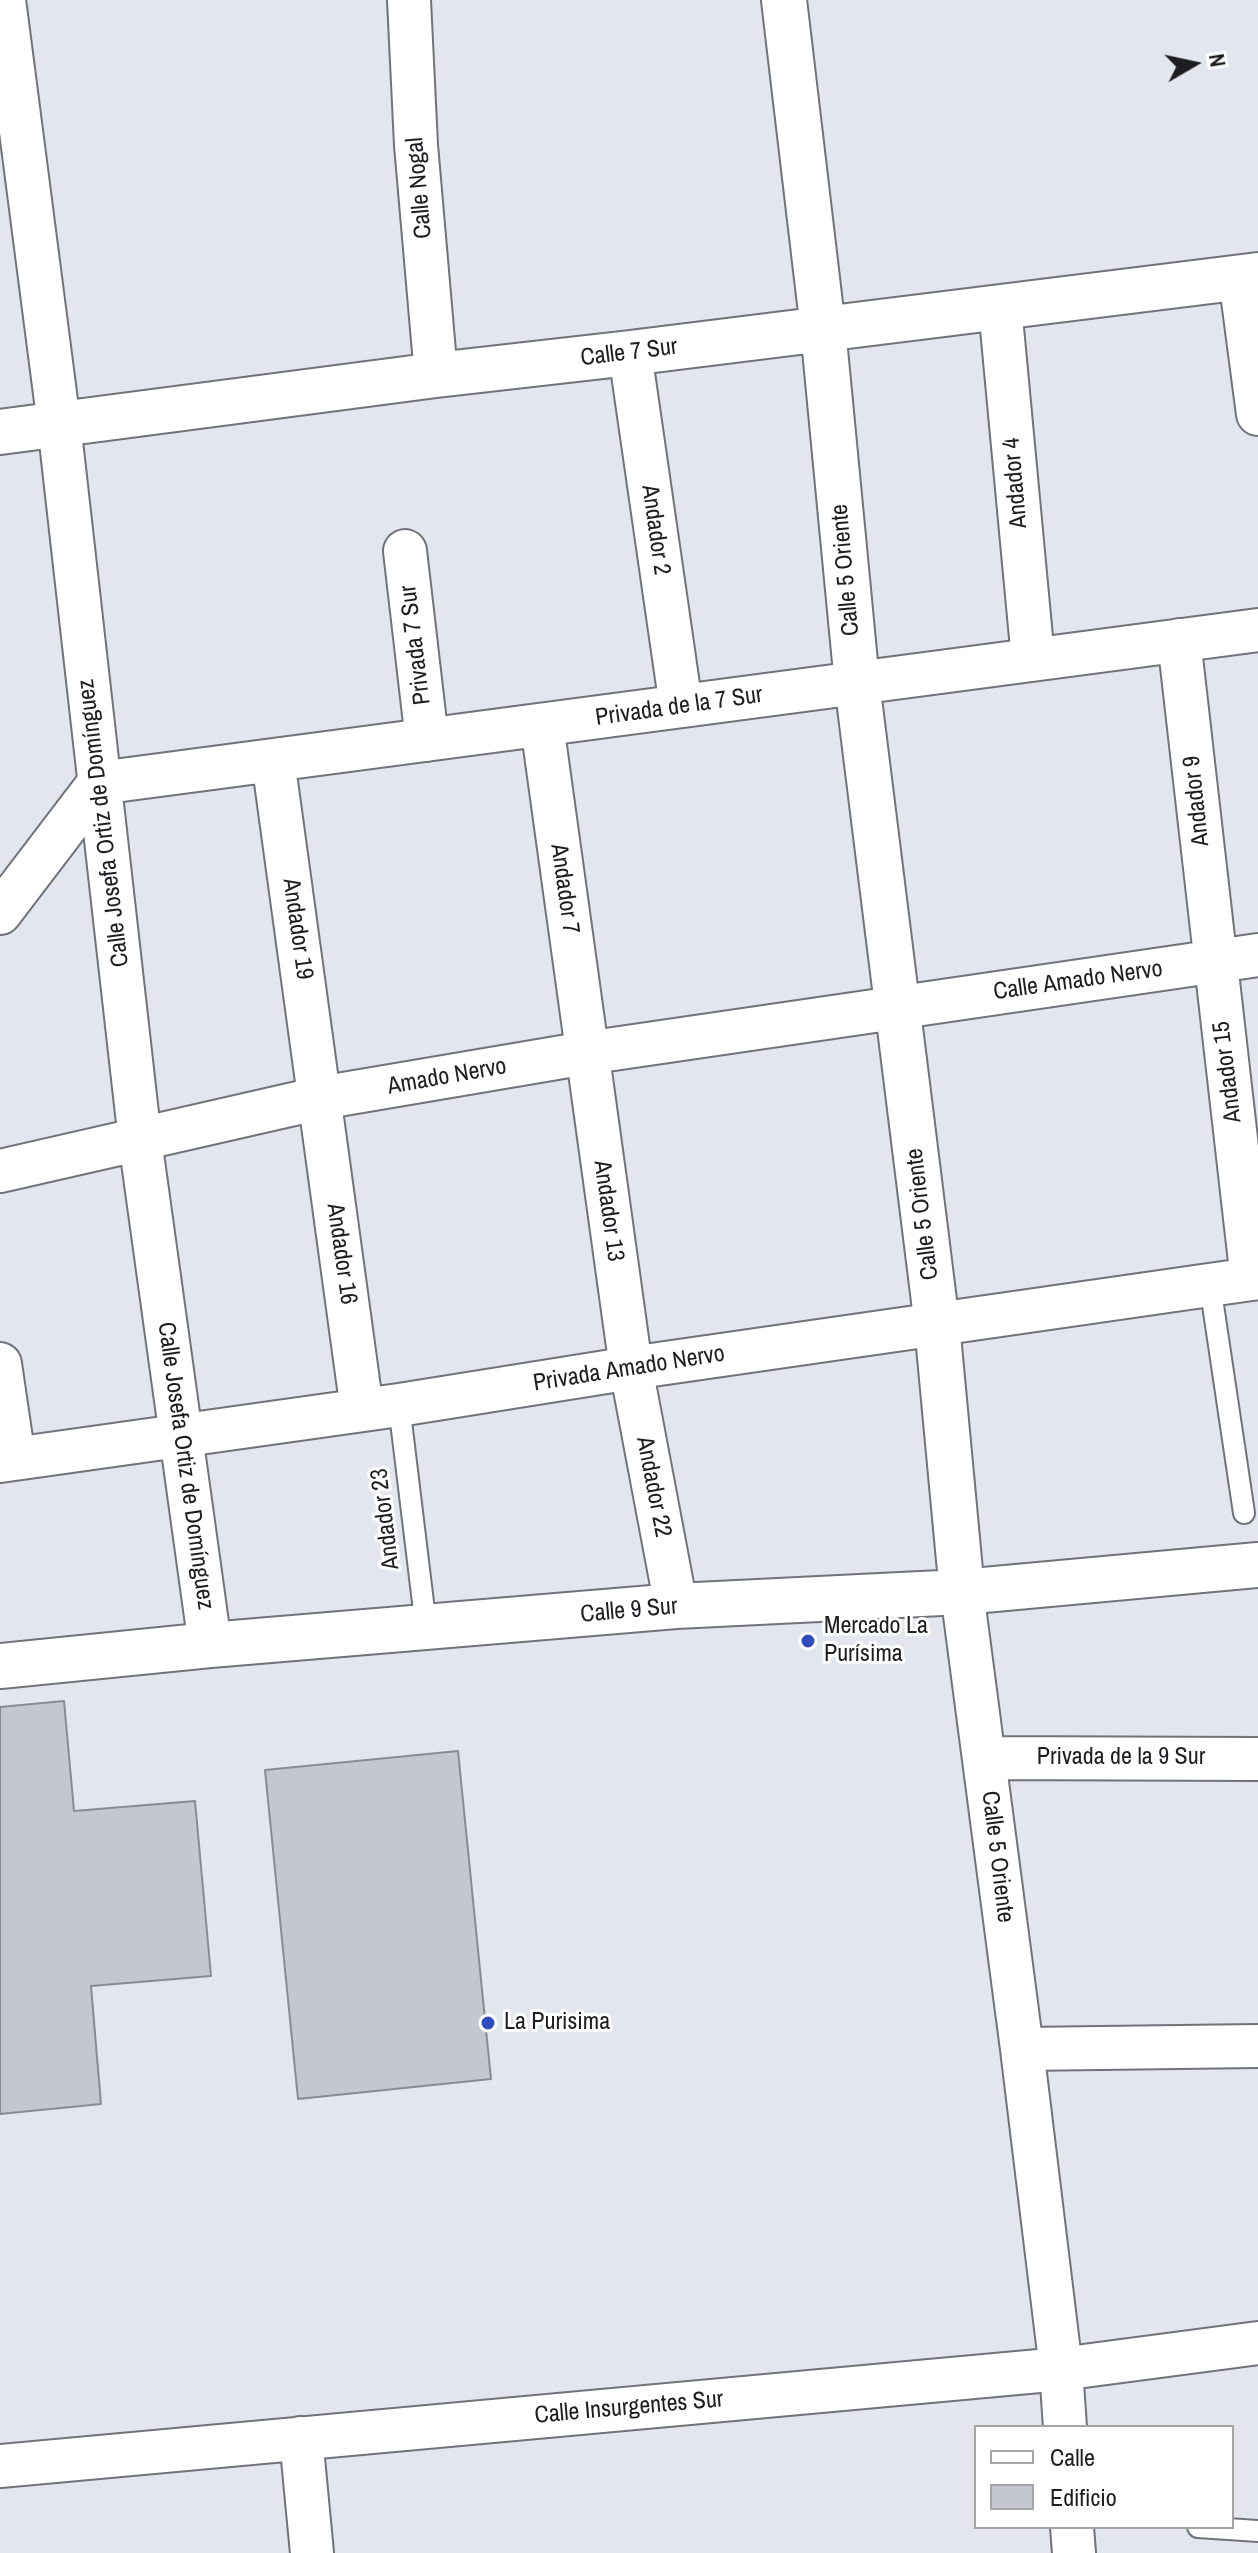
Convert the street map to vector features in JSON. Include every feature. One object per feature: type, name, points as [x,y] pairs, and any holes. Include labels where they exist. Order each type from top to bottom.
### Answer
[{"type":"main road","name":"Calle 5 Oriente","points":[[784,0],[823,329],[857,683],[937,1325],[962,1592]]},
{"type":"main road","name":"Calle 7 Sur","points":[[0,432],[436,375],[1249,276]]},
{"type":"main road","name":"Calle 9 Sur","points":[[0,1666],[676,1606],[962,1592],[1258,1565]]},
{"type":"street","name":"Calle Josefa Ortiz de Domínguez","points":[[4,0],[59,424],[140,1140],[210,1645]]},
{"type":"street","name":"Calle Nogal","points":[[409,0],[416,145],[436,375]]},
{"type":"street","points":[[1249,276],[1258,414]]},
{"type":"street","name":"Andador 4","points":[[1000,307],[1033,659]]},
{"type":"street","name":"Andador 2","points":[[630,353],[681,706]]},
{"type":"street","name":"Privada 7 Sur","points":[[405,551],[427,740]]},
{"type":"street","name":"Privada de la 7 Sur","points":[[99,783],[1258,630]]},
{"type":"street","name":"Andador 9","points":[[1179,640],[1215,961]]},
{"type":"street","name":"Andador 7","points":[[542,725],[586,1053]]},
{"type":"street","name":"Andador 19","points":[[273,760],[320,1098]]},
{"type":"street","points":[[0,913],[99,783]]},
{"type":"street","name":"Calle Amado Nervo","points":[[898,1007],[1258,955]]},
{"type":"street","name":"Andador 15","points":[[1215,961],[1255,1278]]},
{"type":"street","name":"Amado Nervo","points":[[0,1171],[320,1098],[586,1053],[898,1007]]},
{"type":"street","name":"Andador 13","points":[[586,1053],[631,1368]]},
{"type":"street","name":"Andador 16","points":[[320,1098],[381,1407]]},
{"type":"street","name":"Privada Amado Nervo","points":[[7,1460],[1255,1278]]},
{"type":"street","points":[[0,1364],[7,1460]]},
{"type":"street","name":"Andador 22","points":[[631,1368],[676,1606]]},
{"type":"street","name":"Calle 5 Oriente","points":[[962,1592],[1022,2049],[1061,2369],[1065,2425]]},
{"type":"street","name":"Privada de la 9 Sur","points":[[985,1758],[1258,1759]]},
{"type":"street","points":[[1022,2049],[1258,2046]]},
{"type":"street","name":"Calle Insurgentes Sur","points":[[0,2466],[1061,2369],[1258,2343]]},
{"type":"street","points":[[301,2438],[312,2553]]},
{"type":"street","points":[[1072,2529],[1074,2553]]},
{"type":"lane","points":[[1210,1285],[1244,1513]]},
{"type":"lane","name":"Andador 23","points":[[381,1407],[426,1627]]},
{"type":"lane","points":[[1228,2529],[1258,2531]]},
{"type":"building","points":[[64,1701],[74,1811],[195,1801],[211,1976],[91,1986],[101,2104],[0,2114],[0,1707]]},
{"type":"building","points":[[458,1751],[491,2079],[298,2099],[265,1770]]},
{"type":"place","name":"Mercado La Purísima","points":[[808,1641]]},
{"type":"place","name":"La Purisima","points":[[488,2023]]}]
